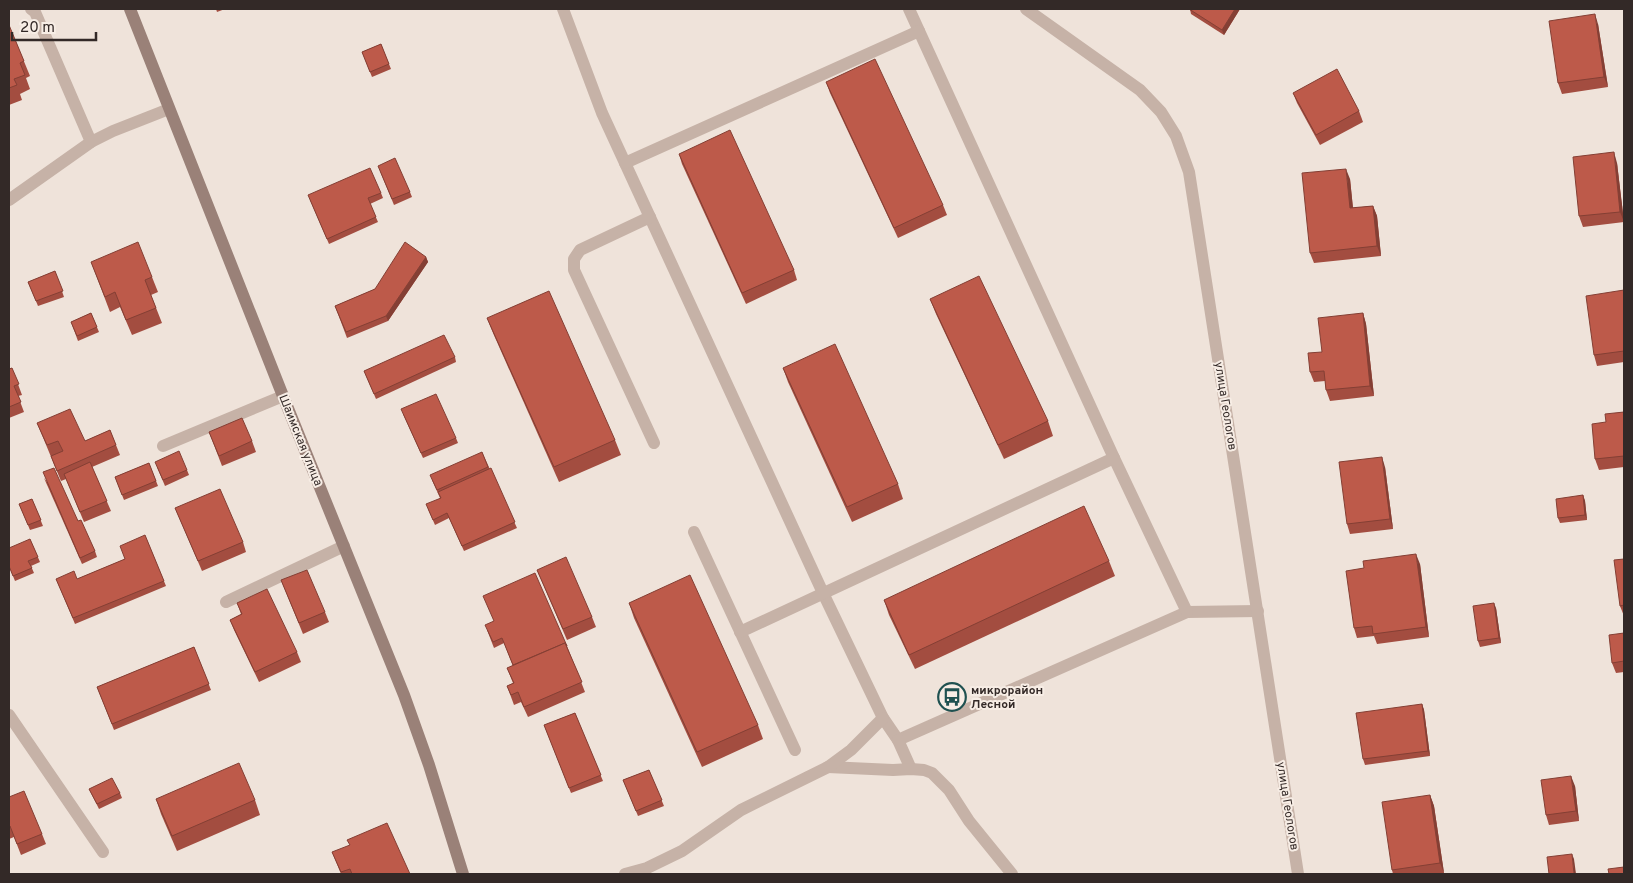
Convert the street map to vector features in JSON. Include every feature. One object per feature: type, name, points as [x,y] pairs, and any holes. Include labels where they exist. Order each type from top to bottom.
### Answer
[{"type":"main road","name":"Шаимская улица","points":[[130,9],[282,396],[404,695],[423,747],[463,874]]},
{"type":"street","points":[[31,9],[35,12],[91,142]]},
{"type":"street","points":[[563,9],[602,113],[823,593],[883,718],[898,740],[911,769]]},
{"type":"street","points":[[909,9],[1114,458],[1187,612]]},
{"type":"street","name":"улица Геологов","points":[[1026,9],[1140,90],[1160,112],[1176,136],[1189,172],[1298,874]]},
{"type":"street","points":[[625,163],[919,31]]},
{"type":"street","points":[[9,200],[91,142],[113,131],[169,109]]},
{"type":"street","points":[[650,217],[580,250],[574,259],[574,270],[654,443]]},
{"type":"street","points":[[163,446],[282,396]]},
{"type":"street","points":[[740,632],[1114,458]]},
{"type":"street","points":[[694,532],[795,750]]},
{"type":"street","points":[[226,602],[344,546]]},
{"type":"street","points":[[898,740],[1187,612],[1258,611]]},
{"type":"street","points":[[9,715],[103,852]]},
{"type":"street","points":[[626,874],[647,868],[682,852],[741,810],[828,767],[851,750],[883,718]]},
{"type":"street","points":[[828,767],[911,769],[932,773],[949,790],[969,821],[1012,874]]},
{"type":"building","points":[[1189,9],[1235,9],[1222,30]]},
{"type":"building","points":[[1595,14],[1604,77],[1558,83],[1549,21]]},
{"type":"building","points":[[9,25],[24,61],[20,63],[25,75],[14,79],[17,85],[9,88]]},
{"type":"building","points":[[381,44],[389,64],[370,72],[362,52]]},
{"type":"building","points":[[875,59],[943,205],[894,228],[826,82]]},
{"type":"building","points":[[1337,69],[1359,111],[1316,135],[1293,93]]},
{"type":"building","points":[[730,130],[794,270],[742,293],[679,154]]},
{"type":"building","points":[[1614,152],[1620,212],[1579,216],[1573,157]]},
{"type":"building","points":[[395,158],[410,192],[392,199],[378,166]]},
{"type":"building","points":[[370,168],[381,193],[368,198],[376,217],[327,239],[308,195]]},
{"type":"building","points":[[1346,169],[1350,208],[1373,206],[1377,246],[1310,253],[1302,173]]},
{"type":"building","points":[[138,242],[152,277],[145,280],[156,308],[126,320],[115,292],[105,297],[91,262]]},
{"type":"building","points":[[405,242],[426,257],[386,316],[346,332],[335,306],[375,289]]},
{"type":"building","points":[[55,271],[63,291],[36,301],[28,282]]},
{"type":"building","points":[[979,276],[1048,421],[998,445],[930,299]]},
{"type":"building","points":[[1624,290],[1624,351],[1594,355],[1586,296]]},
{"type":"building","points":[[549,291],[615,440],[554,467],[487,318]]},
{"type":"building","points":[[91,313],[97,327],[77,336],[71,322]]},
{"type":"building","points":[[1363,313],[1370,386],[1326,390],[1324,371],[1310,372],[1308,353],[1322,352],[1318,318]]},
{"type":"building","points":[[444,335],[455,357],[374,394],[364,371]]},
{"type":"building","points":[[835,344],[898,484],[847,507],[783,368]]},
{"type":"building","points":[[12,368],[19,384],[14,386],[21,402],[9,407],[9,369]]},
{"type":"building","points":[[436,394],[456,438],[421,453],[401,409]]},
{"type":"building","points":[[70,409],[85,441],[110,430],[116,445],[57,471],[51,456],[63,451],[58,441],[47,445],[37,423]]},
{"type":"building","points":[[1624,412],[1624,456],[1595,459],[1592,424],[1606,422],[1605,414]]},
{"type":"building","points":[[242,418],[252,441],[219,456],[209,432]]},
{"type":"building","points":[[179,451],[187,470],[163,480],[155,462]]},
{"type":"building","points":[[482,452],[488,467],[437,490],[430,475]]},
{"type":"building","points":[[1382,457],[1390,519],[1347,524],[1339,462]]},
{"type":"building","points":[[90,462],[107,501],[80,512],[64,474]]},
{"type":"building","points":[[149,463],[156,481],[122,495],[115,477]]},
{"type":"building","points":[[54,468],[78,521],[81,520],[95,551],[80,558],[43,472]]},
{"type":"building","points":[[491,468],[515,522],[462,546],[447,513],[433,520],[426,504],[441,498],[438,492]]},
{"type":"building","points":[[220,489],[243,542],[198,561],[175,508]]},
{"type":"building","points":[[1583,495],[1585,515],[1558,518],[1556,499]]},
{"type":"building","points":[[32,499],[41,520],[28,525],[19,504]]},
{"type":"building","points":[[1084,506],[1109,561],[909,655],[884,600]]},
{"type":"building","points":[[145,535],[164,581],[73,618],[56,579],[74,571],[77,579],[125,559],[120,546]]},
{"type":"building","points":[[30,539],[38,557],[28,561],[32,568],[13,576],[9,566],[9,548]]},
{"type":"building","points":[[1416,554],[1426,627],[1373,634],[1372,626],[1354,628],[1346,571],[1364,568],[1363,561]]},
{"type":"building","points":[[566,557],[592,617],[563,629],[537,570]]},
{"type":"building","points":[[1624,559],[1624,605],[1620,606],[1614,560]]},
{"type":"building","points":[[307,570],[325,612],[299,623],[281,580]]},
{"type":"building","points":[[535,573],[567,646],[565,643],[513,665],[502,638],[493,642],[485,625],[494,621],[483,596]]},
{"type":"building","points":[[690,575],[758,725],[697,752],[629,603]]},
{"type":"building","points":[[267,589],[297,652],[255,672],[230,620],[242,614],[237,603]]},
{"type":"building","points":[[1494,603],[1499,638],[1478,641],[1473,606]]},
{"type":"building","points":[[1624,633],[1624,661],[1612,663],[1609,635]]},
{"type":"building","points":[[565,643],[582,682],[524,707],[518,692],[511,695],[507,686],[514,683],[507,668]]},
{"type":"building","points":[[194,647],[209,684],[112,724],[97,687]]},
{"type":"building","points":[[1422,704],[1428,751],[1363,759],[1356,713]]},
{"type":"building","points":[[575,713],[601,775],[569,788],[544,725]]},
{"type":"building","points":[[239,763],[255,800],[172,836],[156,799]]},
{"type":"building","points":[[649,770],[662,800],[636,811],[623,780]]},
{"type":"building","points":[[1571,776],[1576,811],[1546,815],[1541,780]]},
{"type":"building","points":[[112,778],[120,793],[97,804],[89,789]]},
{"type":"building","points":[[24,791],[42,834],[17,844],[9,827],[9,797]]},
{"type":"building","points":[[1430,795],[1440,863],[1392,870],[1382,802]]},
{"type":"building","points":[[387,823],[410,874],[352,874],[350,869],[341,872],[332,852],[350,845],[347,840]]},
{"type":"building","points":[[1572,854],[1574,874],[1549,874],[1547,857]]},
{"type":"building","points":[[1624,867],[1624,874],[1609,874],[1608,869]]},
{"type":"place","name":"микрорайон Лесной","points":[[952,697]]}]
